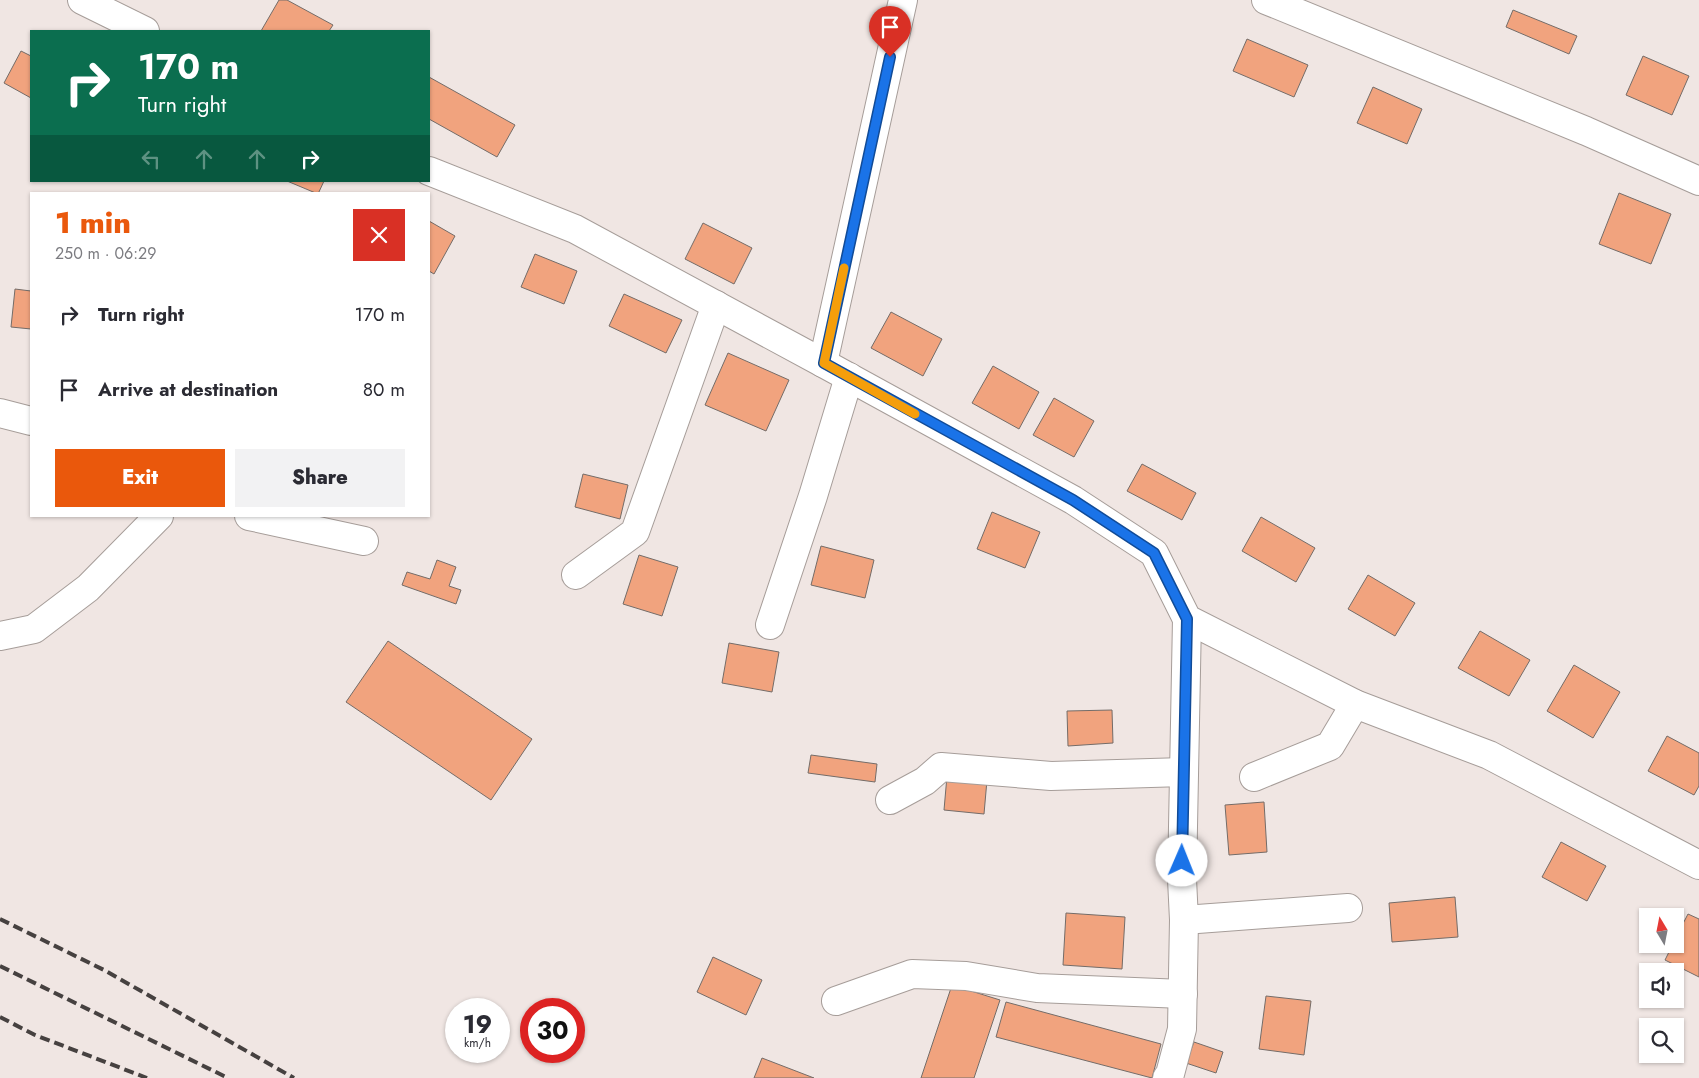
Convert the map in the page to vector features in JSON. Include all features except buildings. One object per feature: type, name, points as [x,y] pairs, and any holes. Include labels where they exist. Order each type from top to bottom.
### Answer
[{"type":"street","points":[[82,0],[143,30]]},
{"type":"street","points":[[824,363],[903,0]]},
{"type":"street","points":[[1266,0],[1586,130],[1699,181]]},
{"type":"street","points":[[430,171],[574,230],[824,363],[1073,500],[1154,553],[1187,619],[1182,879],[1184,920],[1182,1029],[1170,1074],[1167,1078]]},
{"type":"street","points":[[576,575],[635,532],[716,305]]},
{"type":"street","points":[[770,625],[813,496],[849,377]]},
{"type":"street","points":[[0,413],[30,421]]},
{"type":"street","points":[[0,636],[34,629],[88,588],[158,517]]},
{"type":"street","points":[[254,517],[364,541]]},
{"type":"street","points":[[1187,619],[1355,704],[1489,755],[1699,865]]},
{"type":"street","points":[[1254,777],[1330,746],[1355,704]]},
{"type":"street","points":[[890,800],[925,781],[941,767],[1051,776],[1184,772]]},
{"type":"street","points":[[1184,920],[1348,908]]},
{"type":"street","points":[[836,1001],[912,974],[966,976],[1037,988],[1183,994]]},
{"type":"railway","points":[[0,919],[104,970],[294,1078]]},
{"type":"railway","points":[[0,966],[228,1078]]},
{"type":"railway","points":[[0,1017],[35,1035],[147,1078]]},
{"type":"slow traffic","points":[[844,268],[824,363],[915,414]]},
{"type":"route","points":[[890,57],[824,363],[1073,500],[1154,553],[1187,619],[1182,861]]}]
